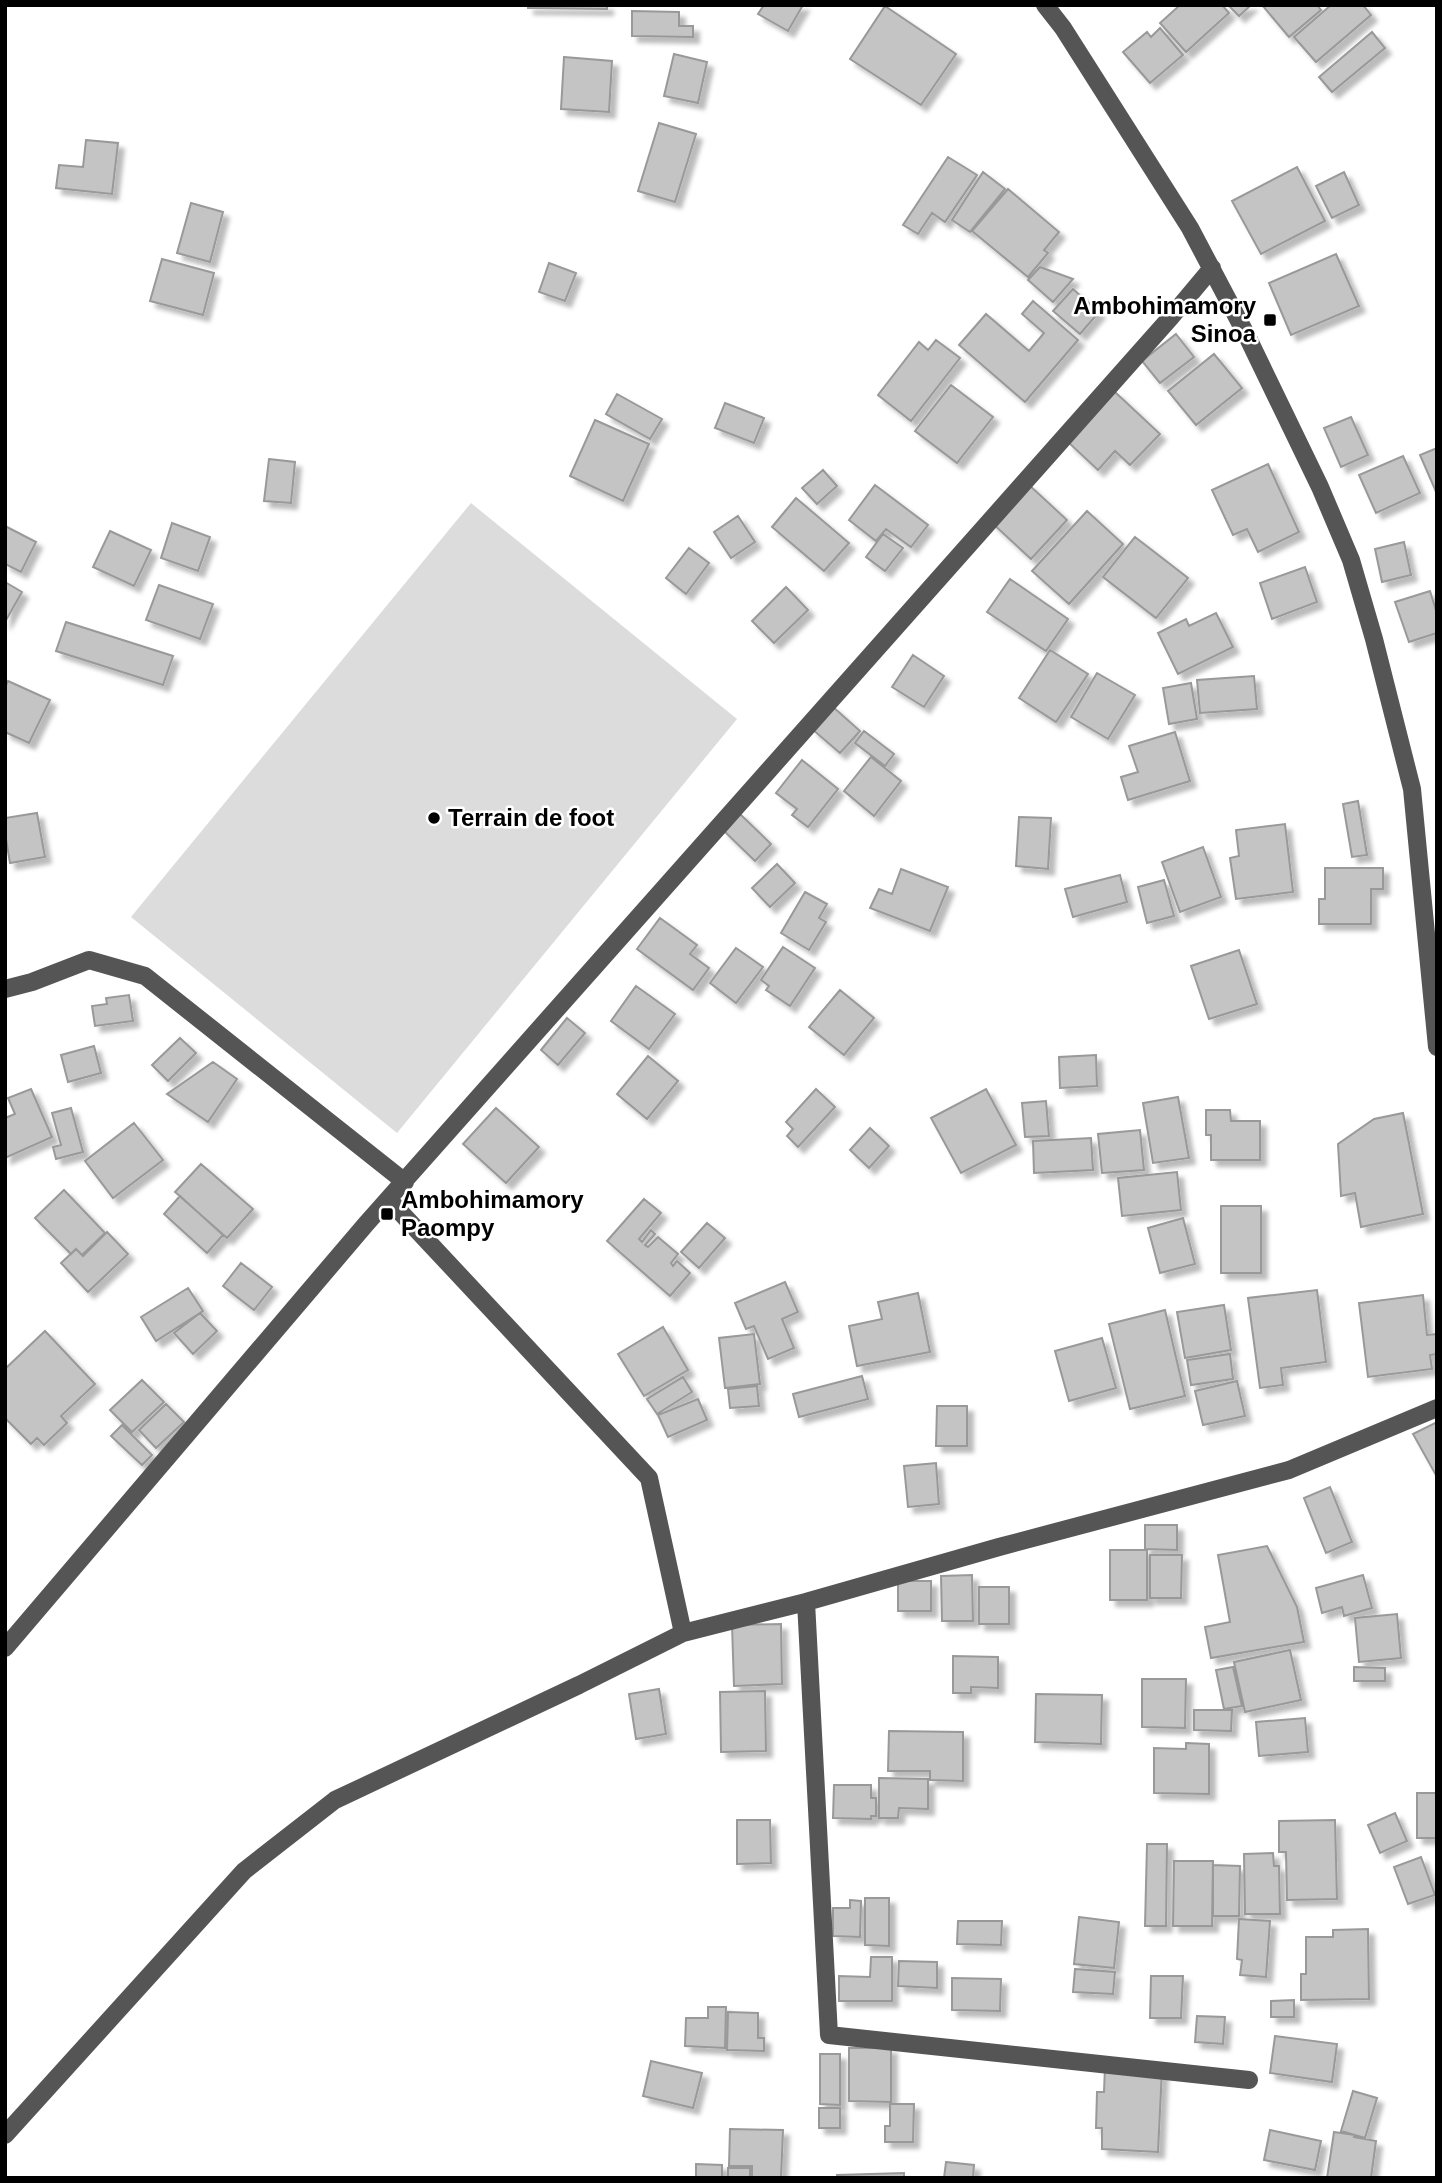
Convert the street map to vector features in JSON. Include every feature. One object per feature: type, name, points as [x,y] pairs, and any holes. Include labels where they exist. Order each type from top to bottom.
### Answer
[{"type":"street","points":[[1045,5],[1063,28],[1212,268],[1320,488],[1351,560],[1412,789],[1437,1047]]},
{"type":"street","points":[[5,1648],[366,1224],[1212,268]]},
{"type":"street","points":[[5,989],[32,982],[89,960],[145,976],[405,1182]]},
{"type":"street","points":[[389,1200],[649,1478],[683,1633]]},
{"type":"street","points":[[5,2135],[244,1871],[335,1800],[683,1633],[1289,1470],[1437,1408]]},
{"type":"street","points":[[806,1602],[829,2035],[1249,2080]]},
{"type":"shaded area","name":"Terrain de foot","points":[[471,503],[737,719],[397,1133],[131,917]]},
{"type":"building","points":[[528,5],[607,5],[607,9],[528,8]]},
{"type":"building","points":[[764,5],[803,5],[788,31],[758,14]]},
{"type":"building","points":[[1180,5],[1222,5],[1229,13],[1186,52],[1160,23]]},
{"type":"building","points":[[1228,5],[1251,5],[1239,16]]},
{"type":"building","points":[[1262,5],[1317,5],[1321,10],[1289,37]]},
{"type":"building","points":[[1331,5],[1363,5],[1371,15],[1316,62],[1294,37]]},
{"type":"building","points":[[885,6],[956,54],[921,105],[850,59]]},
{"type":"building","points":[[632,11],[679,12],[679,26],[693,26],[693,37],[632,36]]},
{"type":"building","points":[[1160,28],[1183,55],[1150,83],[1123,52],[1147,32],[1151,37]]},
{"type":"building","points":[[1372,32],[1385,48],[1332,92],[1319,77]]},
{"type":"building","points":[[674,54],[707,62],[698,103],[664,96]]},
{"type":"building","points":[[564,57],[612,61],[609,112],[561,109]]},
{"type":"building","points":[[659,123],[696,134],[675,202],[638,191]]},
{"type":"building","points":[[86,140],[118,143],[112,194],[56,188],[59,165],[83,167]]},
{"type":"building","points":[[948,157],[977,175],[945,222],[932,213],[918,234],[903,225]]},
{"type":"building","points":[[1297,167],[1325,221],[1261,254],[1232,201]]},
{"type":"building","points":[[983,172],[1005,189],[970,232],[952,220]]},
{"type":"building","points":[[1344,172],[1359,205],[1332,218],[1316,186]]},
{"type":"building","points":[[1008,189],[1059,232],[1044,250],[1048,253],[1028,277],[972,231]]},
{"type":"building","points":[[191,203],[223,212],[210,262],[177,253]]},
{"type":"building","points":[[1336,254],[1359,306],[1291,335],[1269,283]]},
{"type":"building","points":[[162,259],[214,273],[203,315],[150,301]]},
{"type":"building","points":[[549,263],[576,273],[565,301],[539,292]]},
{"type":"building","points":[[1040,267],[1073,279],[1053,302],[1028,280]]},
{"type":"building","points":[[1073,289],[1099,312],[1080,334],[1053,311]]},
{"type":"building","points":[[1033,301],[1078,340],[1025,402],[959,345],[986,314],[1029,351],[1044,333],[1022,314]]},
{"type":"building","points":[[1176,334],[1194,357],[1160,383],[1142,361]]},
{"type":"building","points":[[936,340],[960,358],[911,421],[878,395],[919,342],[928,350]]},
{"type":"building","points":[[1214,354],[1242,388],[1196,425],[1168,391]]},
{"type":"building","points":[[951,385],[993,417],[957,463],[915,431]]},
{"type":"building","points":[[1115,392],[1160,434],[1130,465],[1115,451],[1098,470],[1068,442]]},
{"type":"building","points":[[617,394],[662,419],[650,439],[606,414]]},
{"type":"building","points":[[725,403],[764,418],[754,443],[715,428]]},
{"type":"building","points":[[1351,417],[1368,455],[1341,467],[1324,428]]},
{"type":"building","points":[[595,420],[649,444],[623,501],[570,476]]},
{"type":"building","points":[[1437,448],[1437,494],[1420,455]]},
{"type":"building","points":[[1403,456],[1420,493],[1376,513],[1359,475]]},
{"type":"building","points":[[269,459],[295,462],[291,503],[264,501]]},
{"type":"building","points":[[1268,464],[1299,532],[1258,552],[1247,529],[1233,535],[1212,490]]},
{"type":"building","points":[[823,470],[837,486],[817,504],[802,488]]},
{"type":"building","points":[[1028,484],[1067,520],[1031,559],[991,522]]},
{"type":"building","points":[[875,485],[928,525],[911,547],[886,529],[876,541],[849,520]]},
{"type":"building","points":[[796,498],[849,543],[824,571],[772,527]]},
{"type":"building","points":[[1087,511],[1123,544],[1069,604],[1032,571]]},
{"type":"building","points":[[738,516],[755,542],[731,558],[714,532]]},
{"type":"building","points":[[172,523],[210,537],[198,571],[161,558]]},
{"type":"building","points":[[5,526],[36,542],[21,572],[5,564]]},
{"type":"building","points":[[110,531],[151,550],[134,586],[93,567]]},
{"type":"building","points":[[883,534],[903,548],[885,571],[866,557]]},
{"type":"building","points":[[1135,537],[1188,578],[1156,618],[1103,577]]},
{"type":"building","points":[[1404,542],[1411,575],[1382,582],[1375,549]]},
{"type":"building","points":[[689,548],[709,563],[686,594],[666,578]]},
{"type":"building","points":[[1305,567],[1317,602],[1272,619],[1260,583]]},
{"type":"building","points":[[1010,579],[1068,619],[1046,651],[987,612]]},
{"type":"building","points":[[5,582],[22,592],[5,622]]},
{"type":"building","points":[[159,585],[213,604],[200,639],[146,620]]},
{"type":"building","points":[[786,587],[808,610],[774,643],[752,621]]},
{"type":"building","points":[[1430,591],[1437,614],[1437,633],[1409,642],[1395,602]]},
{"type":"building","points":[[1216,613],[1233,647],[1178,674],[1158,633],[1186,619],[1189,626]]},
{"type":"building","points":[[66,622],[173,656],[163,685],[56,651]]},
{"type":"building","points":[[1050,650],[1088,674],[1056,722],[1019,698]]},
{"type":"building","points":[[913,655],[944,676],[924,707],[892,687]]},
{"type":"building","points":[[1097,673],[1135,695],[1108,739],[1071,717]]},
{"type":"building","points":[[1254,676],[1257,709],[1200,713],[1197,680]]},
{"type":"building","points":[[8,681],[50,700],[29,743],[5,732],[5,687]]},
{"type":"building","points":[[1191,683],[1197,719],[1169,724],[1163,688]]},
{"type":"building","points":[[832,706],[860,731],[840,753],[812,729]]},
{"type":"building","points":[[864,731],[894,754],[885,766],[855,743]]},
{"type":"building","points":[[1175,732],[1190,781],[1128,800],[1121,777],[1138,772],[1129,746]]},
{"type":"building","points":[[871,757],[901,781],[874,816],[844,791]]},
{"type":"building","points":[[802,760],[838,789],[808,827],[792,815],[797,809],[776,793]]},
{"type":"building","points":[[1358,801],[1367,855],[1352,857],[1343,804]]},
{"type":"building","points":[[37,813],[45,857],[10,863],[5,818]]},
{"type":"building","points":[[739,813],[771,844],[755,861],[723,830]]},
{"type":"building","points":[[1019,817],[1051,818],[1048,869],[1016,866]]},
{"type":"building","points":[[1285,824],[1293,892],[1236,899],[1230,858],[1239,856],[1236,830]]},
{"type":"building","points":[[1203,847],[1221,897],[1180,912],[1162,862]]},
{"type":"building","points":[[777,864],[795,883],[770,907],[752,888]]},
{"type":"building","points":[[1325,868],[1383,868],[1383,889],[1371,889],[1371,924],[1319,924],[1319,899],[1325,899]]},
{"type":"building","points":[[901,869],[948,887],[930,931],[870,908],[879,889],[892,894]]},
{"type":"building","points":[[1120,875],[1127,902],[1073,917],[1065,889]]},
{"type":"building","points":[[1164,880],[1174,916],[1147,923],[1138,887]]},
{"type":"building","points":[[805,892],[827,904],[819,918],[826,922],[809,950],[781,933]]},
{"type":"building","points":[[660,918],[697,945],[690,954],[709,968],[693,990],[637,949]]},
{"type":"building","points":[[783,947],[815,968],[790,1006],[766,990],[769,986],[761,980]]},
{"type":"building","points":[[736,948],[763,967],[736,1003],[710,983]]},
{"type":"building","points":[[1239,950],[1257,1004],[1209,1019],[1191,966]]},
{"type":"building","points":[[636,986],[675,1014],[649,1049],[611,1021]]},
{"type":"building","points":[[840,990],[874,1018],[844,1055],[809,1027]]},
{"type":"building","points":[[129,995],[133,1021],[95,1026],[92,1006],[107,1004],[106,998]]},
{"type":"building","points":[[567,1018],[585,1033],[558,1065],[541,1050]]},
{"type":"building","points":[[180,1038],[196,1053],[168,1081],[152,1065]]},
{"type":"building","points":[[94,1046],[101,1073],[68,1082],[61,1055]]},
{"type":"building","points":[[1096,1055],[1097,1086],[1060,1088],[1059,1057]]},
{"type":"building","points":[[648,1056],[678,1081],[647,1119],[617,1094]]},
{"type":"building","points":[[213,1062],[237,1079],[208,1122],[167,1094]]},
{"type":"building","points":[[31,1089],[52,1137],[5,1158],[5,1118],[15,1114],[8,1098]]},
{"type":"building","points":[[816,1089],[835,1107],[798,1147],[787,1136],[793,1129],[786,1122]]},
{"type":"building","points":[[986,1089],[1016,1145],[961,1173],[931,1118]]},
{"type":"building","points":[[1178,1097],[1189,1158],[1153,1163],[1143,1103]]},
{"type":"building","points":[[1046,1101],[1049,1136],[1025,1137],[1022,1103]]},
{"type":"building","points":[[71,1108],[83,1152],[56,1159],[53,1147],[61,1145],[52,1113]]},
{"type":"building","points":[[496,1108],[539,1147],[506,1183],[463,1144]]},
{"type":"building","points":[[1206,1110],[1230,1110],[1231,1121],[1260,1121],[1260,1160],[1211,1160],[1211,1135],[1206,1135]]},
{"type":"building","points":[[1403,1113],[1423,1214],[1361,1227],[1355,1193],[1341,1196],[1338,1144],[1374,1119]]},
{"type":"building","points":[[134,1123],[163,1160],[113,1198],[85,1161]]},
{"type":"building","points":[[870,1128],[889,1146],[869,1168],[850,1150]]},
{"type":"building","points":[[1140,1130],[1144,1170],[1102,1173],[1098,1134]]},
{"type":"building","points":[[1091,1138],[1093,1170],[1034,1173],[1033,1141]]},
{"type":"building","points":[[201,1164],[253,1209],[227,1238],[175,1192]]},
{"type":"building","points":[[1177,1172],[1181,1210],[1122,1216],[1118,1178]]},
{"type":"building","points":[[64,1190],[105,1233],[82,1255],[76,1249],[71,1254],[35,1218]]},
{"type":"building","points":[[180,1196],[223,1235],[207,1253],[164,1214]]},
{"type":"building","points":[[644,1199],[661,1213],[639,1239],[642,1242],[651,1230],[655,1234],[645,1245],[648,1247],[658,1237],[678,1254],[671,1263],[673,1266],[677,1261],[690,1273],[670,1296],[607,1241]]},
{"type":"building","points":[[1221,1206],[1261,1206],[1261,1273],[1221,1273]]},
{"type":"building","points":[[1183,1218],[1195,1264],[1160,1273],[1148,1228]]},
{"type":"building","points":[[707,1223],[725,1238],[699,1268],[681,1252]]},
{"type":"building","points":[[107,1232],[128,1254],[88,1292],[61,1263],[76,1249],[83,1256]]},
{"type":"building","points":[[241,1263],[272,1287],[254,1310],[223,1286]]},
{"type":"building","points":[[785,1282],[798,1312],[782,1319],[794,1348],[768,1359],[754,1326],[746,1329],[735,1303]]},
{"type":"building","points":[[188,1288],[203,1311],[156,1341],[141,1317]]},
{"type":"building","points":[[1317,1290],[1326,1362],[1281,1368],[1283,1385],[1260,1388],[1248,1298]]},
{"type":"building","points":[[918,1293],[930,1352],[857,1366],[849,1326],[882,1319],[878,1302]]},
{"type":"building","points":[[1423,1295],[1427,1335],[1437,1334],[1437,1354],[1430,1355],[1432,1369],[1368,1377],[1359,1303]]},
{"type":"building","points":[[1224,1305],[1231,1350],[1185,1358],[1177,1312]]},
{"type":"building","points":[[1165,1310],[1185,1396],[1130,1409],[1109,1324]]},
{"type":"building","points":[[200,1313],[217,1331],[193,1354],[174,1333]]},
{"type":"building","points":[[663,1327],[688,1370],[644,1396],[618,1354]]},
{"type":"building","points":[[45,1331],[95,1384],[61,1416],[67,1423],[44,1445],[37,1438],[31,1444],[5,1418],[5,1369]]},
{"type":"building","points":[[754,1334],[760,1384],[725,1388],[719,1338]]},
{"type":"building","points":[[1102,1338],[1116,1388],[1069,1401],[1055,1351]]},
{"type":"building","points":[[1230,1354],[1233,1379],[1191,1385],[1187,1360]]},
{"type":"building","points":[[862,1376],[868,1399],[799,1417],[793,1394]]},
{"type":"building","points":[[683,1377],[692,1392],[657,1414],[647,1399]]},
{"type":"building","points":[[142,1380],[164,1402],[132,1432],[110,1410]]},
{"type":"building","points":[[1237,1381],[1245,1416],[1203,1425],[1195,1391]]},
{"type":"building","points":[[757,1386],[759,1406],[730,1408],[728,1389]]},
{"type":"building","points":[[698,1399],[707,1420],[668,1437],[658,1415]]},
{"type":"building","points":[[166,1404],[184,1422],[156,1448],[139,1430]]},
{"type":"building","points":[[937,1406],[967,1406],[967,1446],[936,1446]]},
{"type":"building","points":[[1437,1422],[1437,1477],[1413,1434]]},
{"type":"building","points":[[122,1425],[152,1455],[142,1465],[111,1436]]},
{"type":"building","points":[[936,1463],[939,1504],[908,1507],[904,1466]]},
{"type":"building","points":[[1330,1487],[1352,1542],[1326,1553],[1304,1498]]},
{"type":"building","points":[[1145,1525],[1177,1525],[1177,1550],[1145,1549]]},
{"type":"building","points":[[1267,1546],[1297,1607],[1304,1642],[1211,1658],[1205,1627],[1230,1622],[1218,1555]]},
{"type":"building","points":[[1110,1550],[1147,1550],[1147,1600],[1110,1600]]},
{"type":"building","points":[[1150,1555],[1182,1555],[1181,1598],[1150,1598]]},
{"type":"building","points":[[972,1575],[973,1621],[942,1621],[941,1576]]},
{"type":"building","points":[[1363,1575],[1372,1608],[1344,1616],[1342,1607],[1322,1613],[1316,1588]]},
{"type":"building","points":[[898,1581],[931,1581],[931,1611],[898,1611]]},
{"type":"building","points":[[979,1587],[1009,1587],[1009,1624],[979,1624]]},
{"type":"building","points":[[1397,1614],[1401,1658],[1359,1662],[1355,1618]]},
{"type":"building","points":[[781,1624],[782,1684],[734,1686],[732,1625]]},
{"type":"building","points":[[1290,1650],[1301,1700],[1245,1712],[1234,1662]]},
{"type":"building","points":[[953,1656],[998,1657],[998,1688],[971,1687],[971,1693],[953,1693]]},
{"type":"building","points":[[1233,1667],[1242,1706],[1224,1709],[1216,1670]]},
{"type":"building","points":[[1354,1667],[1385,1668],[1385,1681],[1354,1681]]},
{"type":"building","points":[[1142,1679],[1186,1679],[1185,1728],[1142,1727]]},
{"type":"building","points":[[659,1689],[666,1734],[636,1739],[629,1694]]},
{"type":"building","points":[[765,1691],[766,1751],[721,1752],[720,1692]]},
{"type":"building","points":[[1036,1694],[1102,1695],[1101,1744],[1035,1742]]},
{"type":"building","points":[[1194,1710],[1232,1710],[1231,1731],[1194,1730]]},
{"type":"building","points":[[1305,1718],[1308,1752],[1259,1756],[1256,1722]]},
{"type":"building","points":[[889,1731],[963,1732],[963,1781],[930,1780],[930,1771],[888,1771]]},
{"type":"building","points":[[1186,1743],[1209,1744],[1209,1794],[1154,1793],[1154,1748],[1186,1749]]},
{"type":"building","points":[[879,1778],[928,1779],[928,1809],[899,1808],[898,1818],[879,1818]]},
{"type":"building","points":[[834,1785],[871,1785],[871,1798],[876,1798],[876,1816],[871,1816],[871,1819],[833,1818]]},
{"type":"building","points":[[1417,1793],[1437,1793],[1437,1838],[1417,1838]]},
{"type":"building","points":[[1395,1813],[1407,1841],[1380,1853],[1368,1825]]},
{"type":"building","points":[[737,1820],[770,1820],[771,1863],[737,1864]]},
{"type":"building","points":[[1335,1820],[1337,1899],[1287,1900],[1286,1852],[1279,1852],[1279,1821]]},
{"type":"building","points":[[1147,1844],[1167,1844],[1166,1926],[1145,1926]]},
{"type":"building","points":[[1273,1853],[1274,1866],[1279,1866],[1280,1914],[1245,1914],[1244,1854]]},
{"type":"building","points":[[1421,1857],[1435,1895],[1408,1904],[1394,1867]]},
{"type":"building","points":[[1174,1861],[1213,1861],[1212,1926],[1173,1926]]},
{"type":"building","points":[[1213,1865],[1240,1866],[1239,1916],[1213,1916]]},
{"type":"building","points":[[865,1898],[889,1898],[889,1946],[865,1945]]},
{"type":"building","points":[[850,1900],[861,1901],[860,1937],[833,1936],[833,1908],[850,1908]]},
{"type":"building","points":[[1079,1917],[1119,1922],[1114,1968],[1074,1964]]},
{"type":"building","points":[[1239,1919],[1270,1921],[1266,1977],[1240,1975],[1242,1960],[1237,1959]]},
{"type":"building","points":[[958,1921],[1002,1921],[1001,1945],[957,1944]]},
{"type":"building","points":[[1368,1929],[1369,1999],[1301,2000],[1301,1974],[1306,1974],[1306,1937],[1333,1937],[1333,1930]]},
{"type":"building","points":[[871,1957],[892,1957],[892,2001],[839,2001],[839,1976],[870,1977]]},
{"type":"building","points":[[899,1961],[937,1962],[937,1988],[898,1986]]},
{"type":"building","points":[[1075,1969],[1115,1972],[1113,1994],[1073,1992]]},
{"type":"building","points":[[1151,1976],[1183,1976],[1181,2018],[1150,2018]]},
{"type":"building","points":[[952,1978],[1001,1979],[1000,2011],[952,2010]]},
{"type":"building","points":[[1294,2000],[1294,2017],[1271,2017],[1271,2001]]},
{"type":"building","points":[[708,2007],[726,2007],[725,2048],[685,2046],[686,2018],[708,2018]]},
{"type":"building","points":[[728,2012],[758,2013],[758,2038],[764,2038],[764,2051],[727,2050]]},
{"type":"building","points":[[1197,2016],[1225,2017],[1223,2044],[1195,2042]]},
{"type":"building","points":[[1275,2036],[1337,2044],[1332,2082],[1270,2073]]},
{"type":"building","points":[[849,2048],[891,2048],[891,2102],[849,2101]]},
{"type":"building","points":[[820,2054],[840,2054],[840,2105],[820,2104]]},
{"type":"building","points":[[651,2061],[702,2073],[693,2108],[643,2096]]},
{"type":"building","points":[[1105,2066],[1162,2069],[1158,2152],[1102,2149],[1102,2128],[1096,2128],[1097,2092],[1104,2092]]},
{"type":"building","points":[[1353,2091],[1377,2098],[1365,2138],[1341,2131]]},
{"type":"building","points":[[890,2104],[914,2104],[913,2142],[885,2142],[885,2126],[890,2126]]},
{"type":"building","points":[[819,2108],[840,2108],[840,2128],[819,2128]]},
{"type":"building","points":[[730,2129],[783,2130],[781,2178],[752,2178],[752,2166],[729,2166]]},
{"type":"building","points":[[1270,2130],[1321,2141],[1315,2170],[1264,2160]]},
{"type":"building","points":[[1334,2132],[1376,2141],[1371,2178],[1327,2178]]},
{"type":"building","points":[[946,2162],[974,2165],[973,2178],[944,2178]]},
{"type":"building","points":[[696,2164],[722,2165],[722,2178],[696,2178]]},
{"type":"building","points":[[728,2168],[750,2168],[750,2178],[728,2178]]},
{"type":"building","points":[[904,2173],[904,2178],[837,2178],[837,2175]]},
{"type":"place","name":"Ambohimamory Sinoa","points":[[1270,320]]},
{"type":"place","name":"Terrain de foot","points":[[434,818]]},
{"type":"place","name":"Ambohimamory Paompy","points":[[387,1214]]}]
